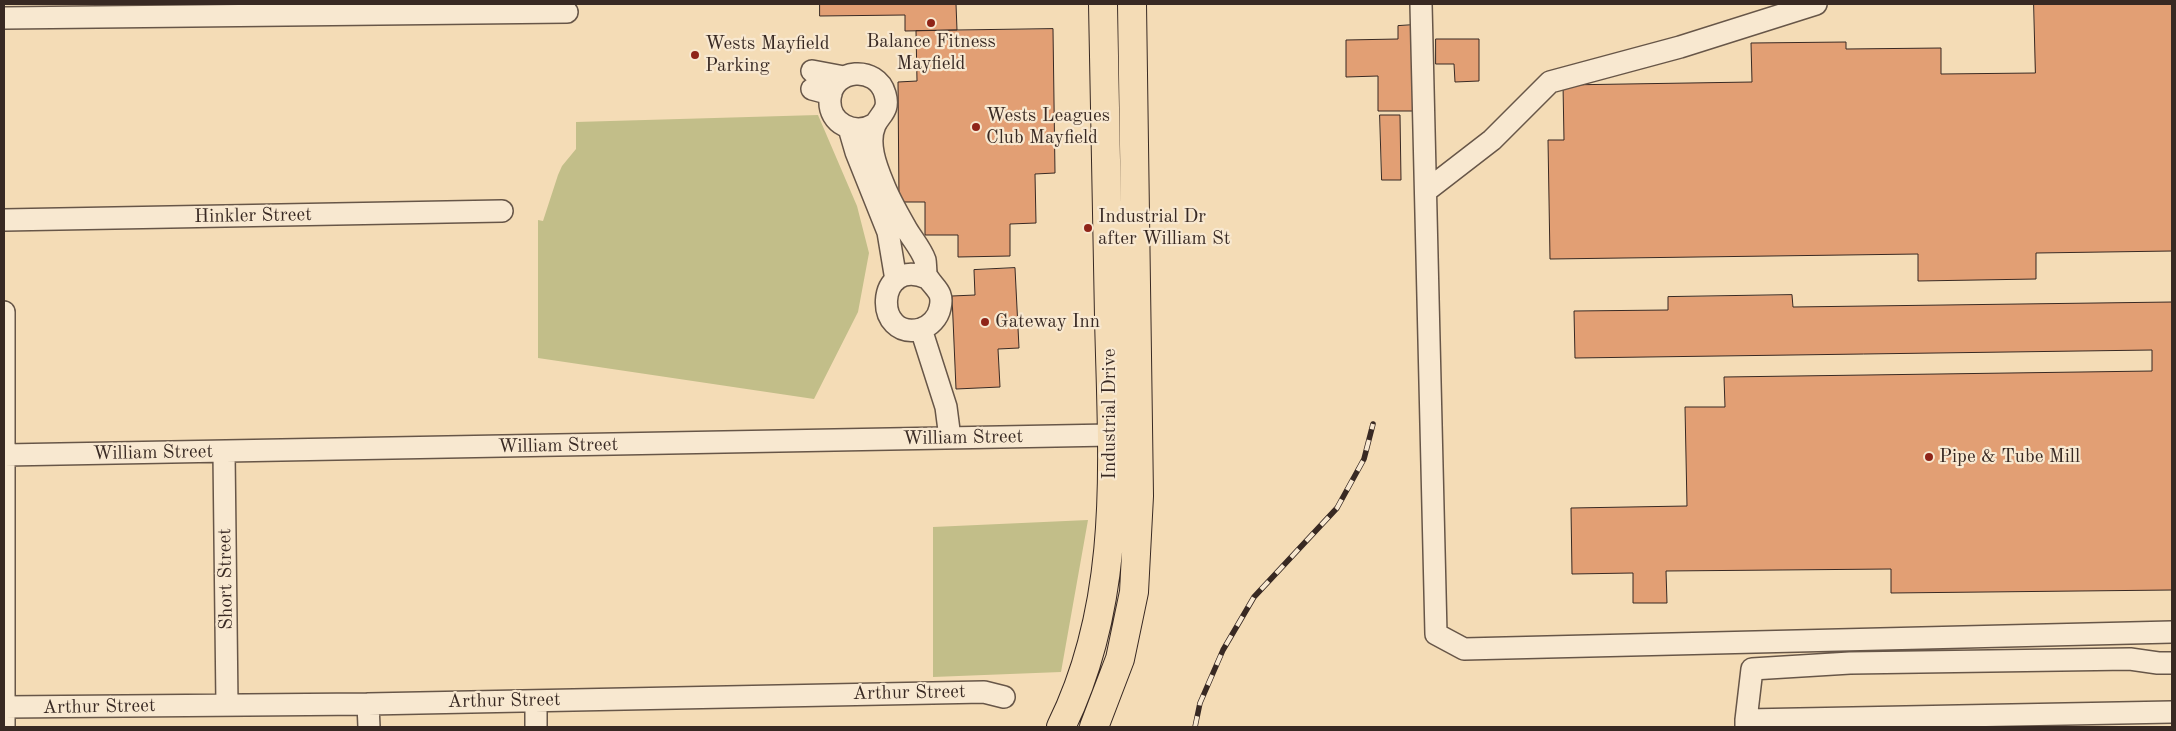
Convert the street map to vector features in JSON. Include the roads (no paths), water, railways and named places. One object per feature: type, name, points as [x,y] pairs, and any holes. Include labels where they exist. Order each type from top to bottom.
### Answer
[{"type":"highway","name":"Industrial Drive","points":[[1060,727],[1071,706],[1092,649],[1104,590],[1110,528],[1111,435],[1103,4]]},
{"type":"highway","name":"Industrial Drive","points":[[1097,724],[1120,659],[1134,592],[1136,560],[1139,496],[1132,4]]},
{"type":"street","points":[[1421,4],[1436,634],[1464,649],[2172,632]]},
{"type":"street","points":[[1426,191],[1492,140],[1550,82],[1680,47],[1782,9],[1816,4]]},
{"type":"street","points":[[4,18],[567,12]]},
{"type":"street","points":[[854,73],[864,73],[874,78],[882,86],[886,96],[886,106],[882,116],[875,124],[862,130],[849,128],[840,123],[833,115],[830,104],[818,84],[835,84],[844,77],[854,73]]},
{"type":"street","points":[[875,124],[873,139],[874,160],[885,189],[925,260],[927,278]]},
{"type":"street","points":[[849,128],[856,152],[888,232],[896,280]]},
{"type":"street","name":"Hinkler Street","points":[[4,220],[502,211]]},
{"type":"street","points":[[911,274],[927,278],[939,291],[940,308],[936,319],[921,329],[906,329],[899,326],[888,315],[885,300],[887,293],[896,280],[911,274]]},
{"type":"street","points":[[4,312],[4,727]]},
{"type":"street","points":[[921,329],[946,407],[950,438]]},
{"type":"street","name":"William Street","points":[[5,455],[1111,435]]},
{"type":"street","name":"Short Street","points":[[224,452],[227,706]]},
{"type":"street","points":[[1107,560],[1136,560]]},
{"type":"street","points":[[2168,664],[2130,659],[1850,662],[1752,669],[1746,723],[2172,712]]},
{"type":"street","name":"Arthur Street","points":[[4,708],[368,704],[984,692],[1004,697]]},
{"type":"street","points":[[536,701],[536,727]]},
{"type":"street","points":[[368,704],[369,727]]},
{"type":"railway","points":[[1195,727],[1200,703],[1223,650],[1254,597],[1337,508],[1364,459],[1373,424]]},
{"type":"place","name":"Balance Fitness Mayfield","points":[[931,23]]},
{"type":"place","name":"Wests Mayfield Parking","points":[[695,55]]},
{"type":"place","name":"Wests Leagues Club Mayfield","points":[[976,127]]},
{"type":"place","name":"Industrial Dr after William St","points":[[1088,228]]},
{"type":"place","name":"Gateway Inn","points":[[985,322]]},
{"type":"place","name":"Pipe & Tube Mill","points":[[1929,457]]}]
